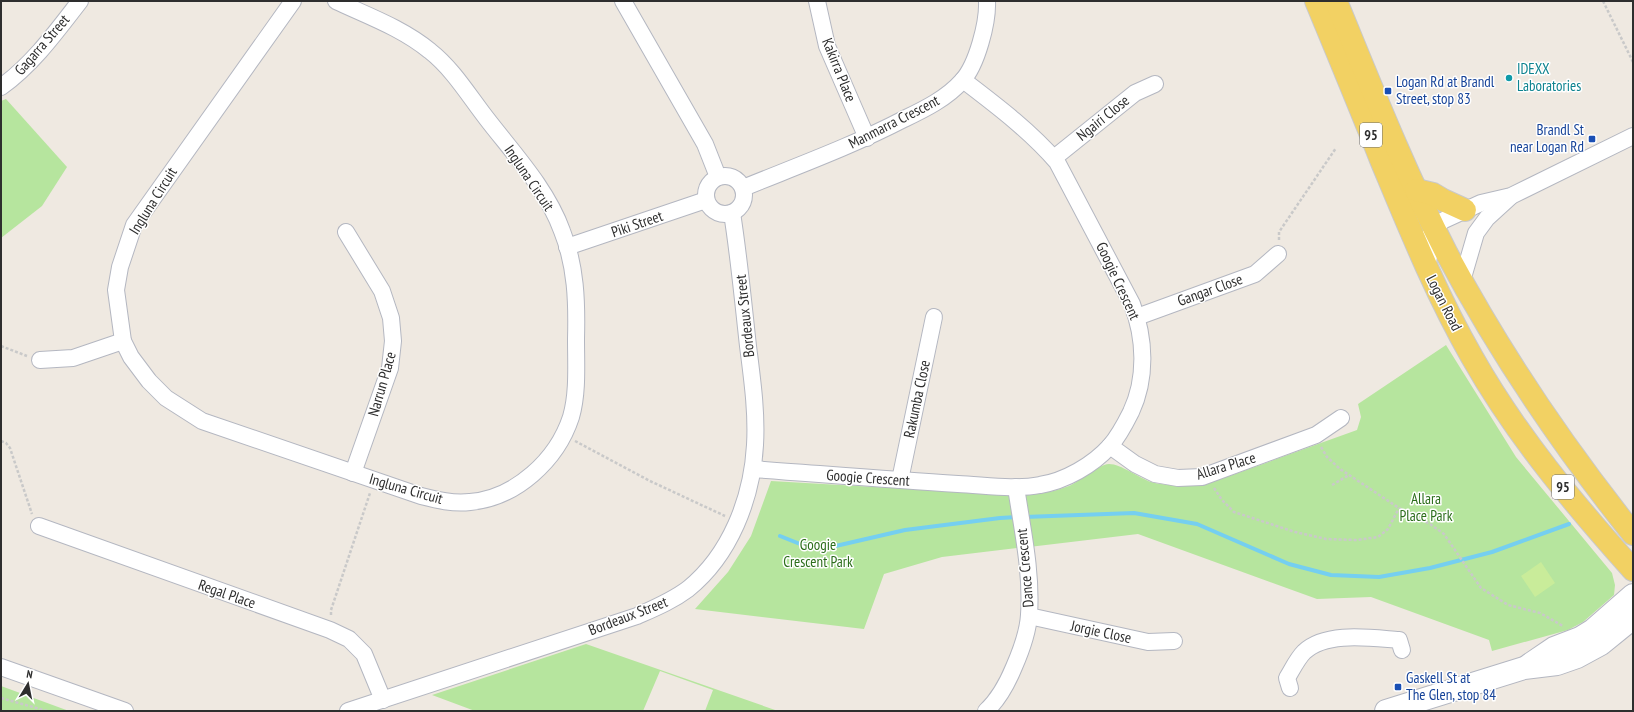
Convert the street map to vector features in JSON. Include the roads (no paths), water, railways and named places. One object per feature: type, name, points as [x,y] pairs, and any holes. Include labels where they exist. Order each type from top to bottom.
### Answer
[{"type":"main road","name":"Logan Road","points":[[1316,1],[1427,269],[1473,359],[1521,434],[1564,489],[1633,570]]},
{"type":"main road","name":"Logan Road","points":[[1336,1],[1396,147],[1434,228],[1462,281],[1511,365],[1589,478],[1633,534]]},
{"type":"main road","points":[[1416,190],[1433,194],[1465,210]]},
{"type":"street","name":"Gagarra Street","points":[[1,87],[15,77],[33,60],[80,1]]},
{"type":"street","name":"Ingluna Circuit","points":[[293,1],[134,224],[120,267],[116,290],[123,341],[131,357],[149,381],[166,398],[202,421],[374,481],[443,502],[471,502],[498,496],[520,484],[536,472],[552,454],[564,434],[571,417],[575,388],[577,296],[572,264],[562,230],[538,185],[450,71],[431,51],[413,38],[336,1]]},
{"type":"street","points":[[623,1],[705,144],[718,177]]},
{"type":"street","name":"Kakirra Place","points":[[816,1],[827,46],[867,138]]},
{"type":"street","name":"Manmarra Crescent","points":[[743,188],[867,138],[925,108],[946,95],[963,80],[975,58],[984,32],[987,1]]},
{"type":"street","name":"Googie Crescent","points":[[753,469],[1016,487],[1040,486],[1082,469],[1110,446],[1123,429],[1133,407],[1140,385],[1143,363],[1137,317],[1132,304],[1054,158],[1041,143],[1016,120],[963,80]]},
{"type":"street","name":"Ngairi Close","points":[[1054,158],[1134,92],[1155,84]]},
{"type":"street","points":[[1427,269],[1430,250],[1429,239],[1434,228],[1444,220],[1481,203],[1511,196],[1633,136]]},
{"type":"street","points":[[730,176],[743,188],[744,200],[742,206],[732,213],[719,214],[713,211],[706,200],[705,194],[709,184],[718,177],[730,176]]},
{"type":"street","points":[[1462,281],[1476,232],[1487,218],[1511,196]]},
{"type":"street","name":"Piki Street","points":[[567,247],[706,200]]},
{"type":"street","name":"Bordeaux Street","points":[[348,711],[637,616],[666,604],[688,589],[708,569],[723,548],[738,522],[746,501],[753,469],[756,444],[755,410],[738,251],[732,213]]},
{"type":"street","name":"Narrun Place","points":[[346,232],[382,291],[391,318],[393,341],[390,368],[353,473]]},
{"type":"street","name":"Gangar Close","points":[[1137,317],[1255,274],[1278,254]]},
{"type":"street","name":"Rakumba Close","points":[[900,480],[934,317]]},
{"type":"street","points":[[40,360],[73,358],[123,341]]},
{"type":"street","name":"Allara Place","points":[[1110,446],[1135,464],[1155,474],[1178,478],[1202,477],[1316,435],[1341,418]]},
{"type":"street","name":"Dance Crescent","points":[[986,711],[995,703],[1009,680],[1017,660],[1029,616],[1029,594],[1025,552],[1016,487]]},
{"type":"street","name":"Regal Place","points":[[39,526],[330,630],[349,639],[364,654],[383,700]]},
{"type":"street","points":[[1524,668],[1554,648],[1580,638],[1593,630],[1633,595]]},
{"type":"street","name":"Jorgie Close","points":[[1029,616],[1148,642],[1174,641]]},
{"type":"street","points":[[1386,711],[1524,668],[1557,664],[1577,657],[1601,644],[1633,618]]},
{"type":"street","points":[[1290,688],[1287,678],[1303,653],[1312,646],[1345,636],[1399,640],[1402,650]]},
{"type":"street","points":[[1,667],[124,711]]},
{"type":"waterway","points":[[1024,517],[1134,513],[1197,524],[1289,564],[1331,575],[1379,577],[1430,568],[1492,552],[1569,524]]},
{"type":"waterway","points":[[780,536],[800,544],[827,548],[905,530],[1017,517]]},
{"type":"place","name":"IDEXX Laboratories","points":[[1509,78]]},
{"type":"place","name":"Logan Rd at Brandl Street, stop 83","points":[[1388,91]]},
{"type":"place","name":"Brandl St near Logan Rd","points":[[1592,139]]},
{"type":"place","name":"Gaskell St at The Glen, stop 84","points":[[1398,687]]},
{"type":"park label","name":"Allara Place Park","points":[[1426,508]]},
{"type":"park label","name":"Googie Crescent Park","points":[[818,554]]}]
